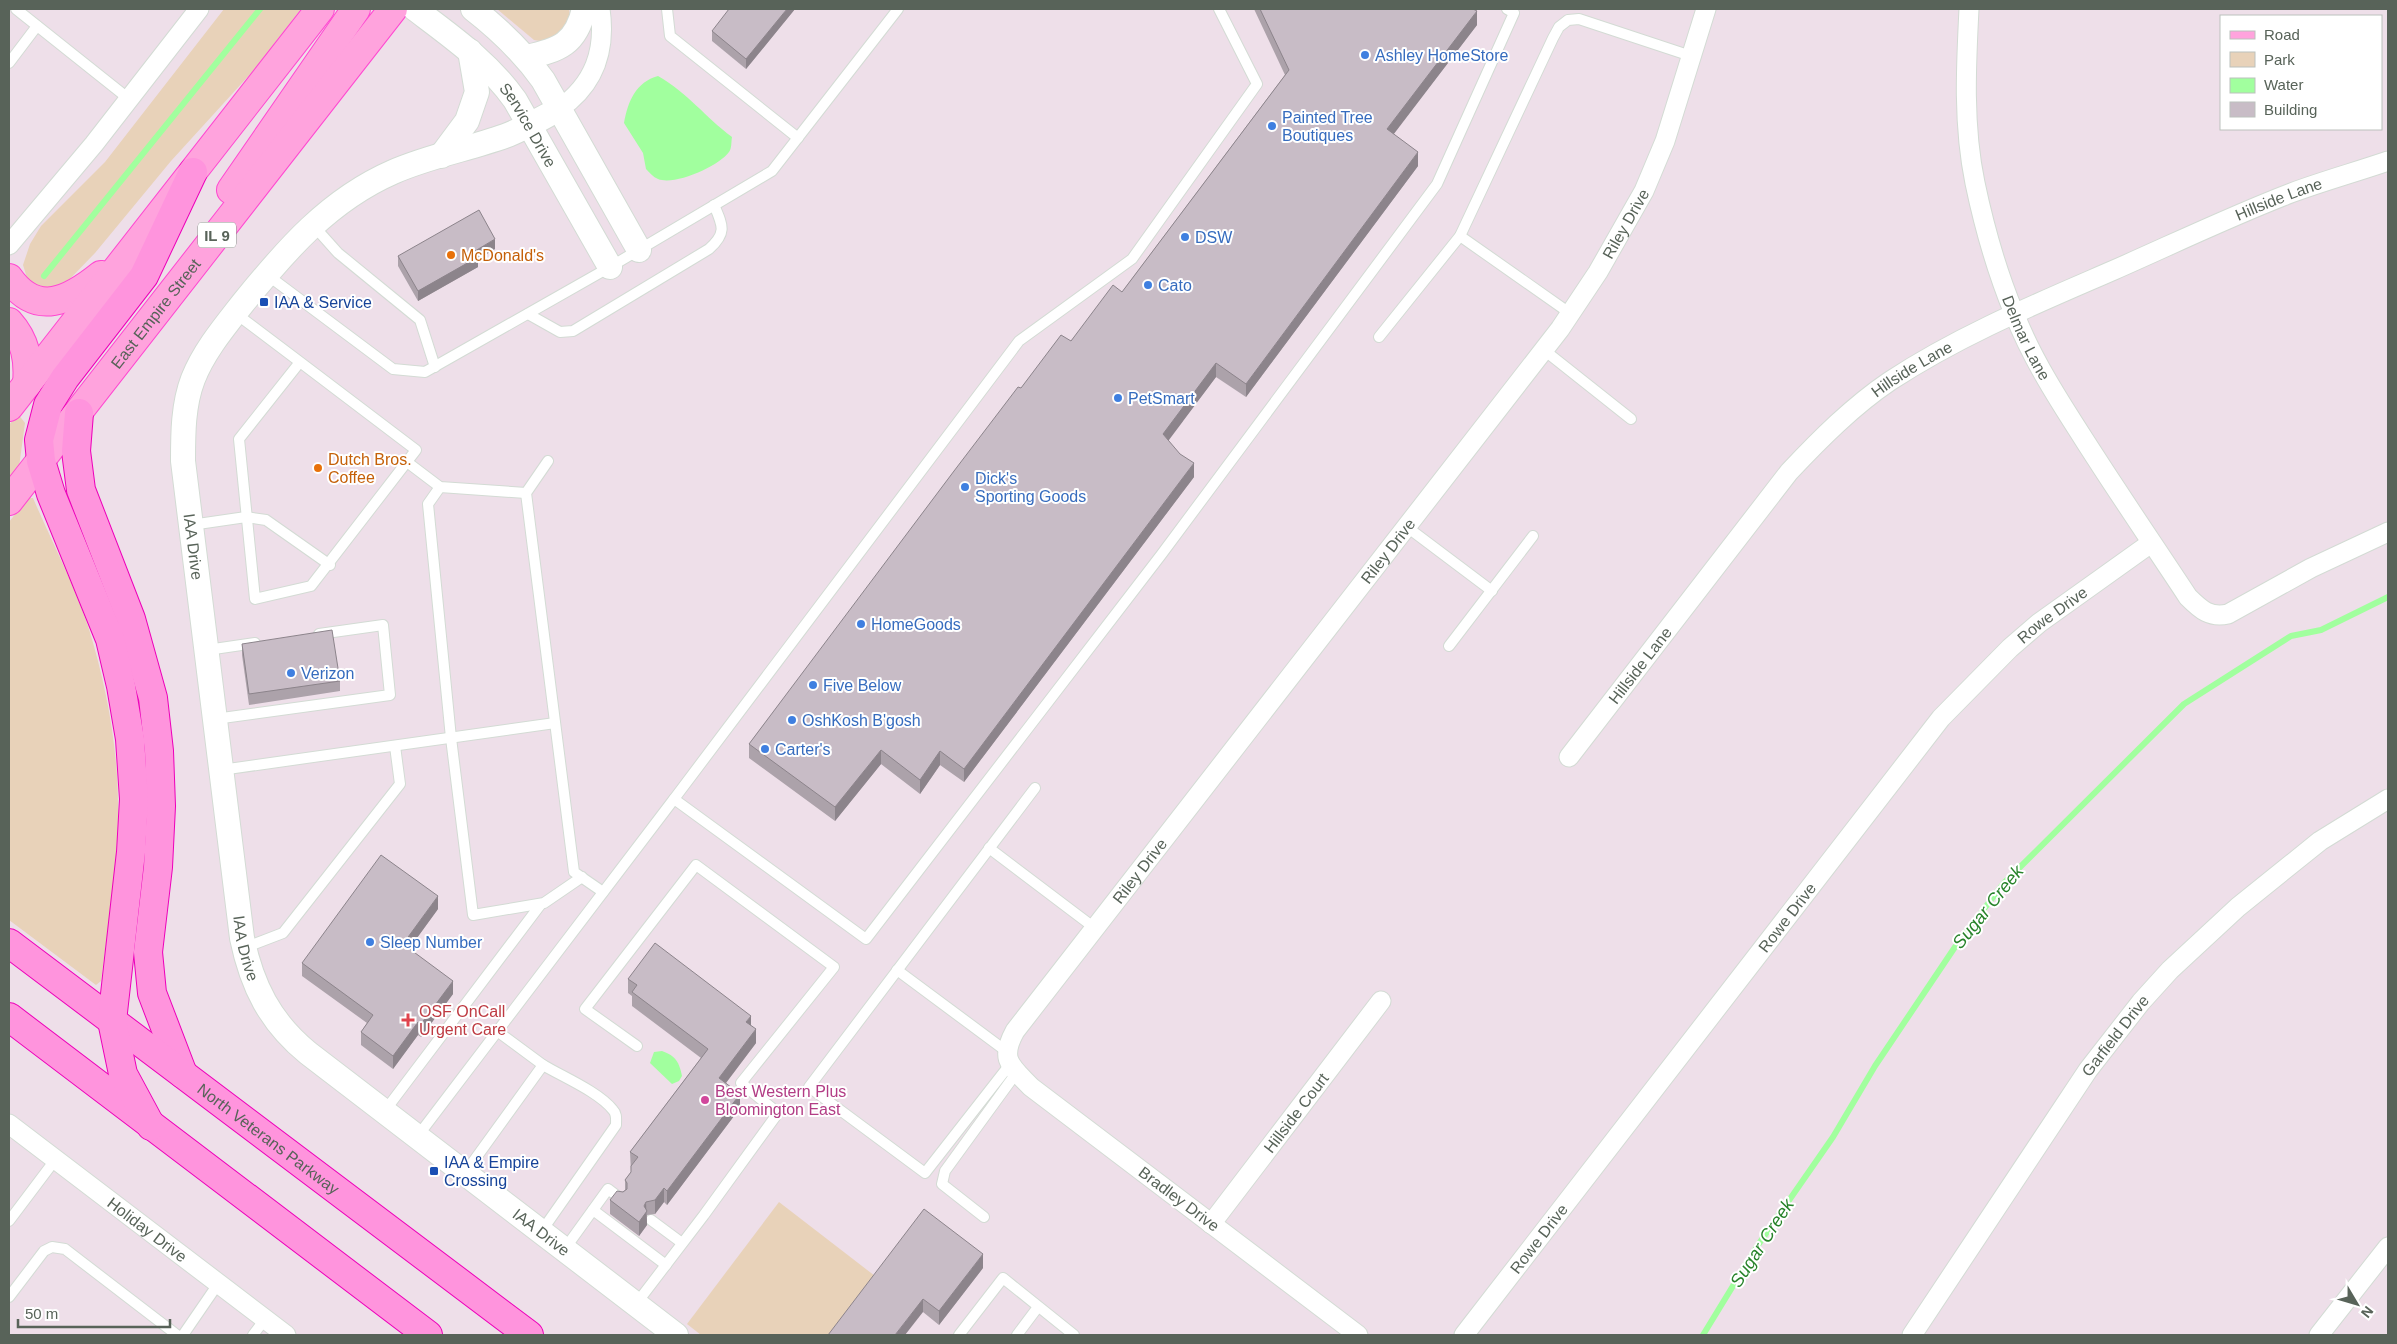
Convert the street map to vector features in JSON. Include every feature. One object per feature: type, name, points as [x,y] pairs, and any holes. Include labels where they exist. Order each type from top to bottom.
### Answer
[{"type":"highway","points":[[151,1126],[123,1074],[112,1021],[131,852],[134,799],[130,739],[121,686],[110,639],[51,494],[41,461],[39,440],[48,405],[64,378],[144,276],[193,172]]},
{"type":"highway","points":[[79,413],[76,451],[81,490],[131,618],[153,698],[159,751],[161,806],[158,867],[148,952],[152,993],[183,1074]]},
{"type":"highway","name":"North Veterans Parkway","points":[[9,943],[529,1335]]},
{"type":"highway","points":[[9,1017],[428,1335]]},
{"type":"main road","points":[[9,407],[320,9]]},
{"type":"main road","points":[[212,242],[217,212],[356,9]]},
{"type":"main road","name":"East Empire Street","points":[[9,501],[393,9]]},
{"type":"main road","points":[[9,278],[13,284],[38,301],[60,301],[85,288],[132,251]]},
{"type":"main road","points":[[9,322],[18,334],[27,355],[27,384]]},
{"type":"street","points":[[9,245],[129,99],[198,9]]},
{"type":"street","name":"Service Drive","points":[[415,9],[470,51],[502,81],[610,267]]},
{"type":"street","points":[[472,9],[495,26],[527,57],[560,109],[639,250]]},
{"type":"street","points":[[527,57],[552,51],[567,43],[580,24],[584,9]]},
{"type":"street","points":[[560,109],[573,100],[597,63],[602,37],[600,9]]},
{"type":"street","name":"Riley Drive","points":[[1010,1061],[1015,1031],[1096,929],[1570,314],[1621,234],[1644,191],[1665,141],[1706,9]]},
{"type":"street","name":"Delmar Lane","points":[[1969,9],[1965,74],[1966,109],[1975,182],[1998,269],[2014,314],[2040,369],[2062,406],[2188,597],[2207,614],[2228,614],[2311,568],[2388,532]]},
{"type":"street","points":[[441,156],[467,121],[477,92],[470,51]]},
{"type":"street","name":"IAA Drive","points":[[560,109],[506,136],[394,171],[369,183],[331,208],[312,224],[266,274],[235,313],[200,365],[187,402],[183,431],[183,461],[244,948],[256,989],[280,1028],[308,1053],[676,1335]]},
{"type":"street","name":"Hillside Lane","points":[[1569,757],[1789,472],[1854,409],[1890,381],[1940,352],[2014,314],[2237,215],[2292,193],[2388,161]]},
{"type":"street","name":"Rowe Drive","points":[[1464,1335],[1941,718],[2010,648],[2040,623],[2152,543]]},
{"type":"street","name":"Garfield Drive","points":[[1912,1335],[2088,1070],[2141,1002],[2170,970],[2238,907],[2320,841],[2388,799]]},
{"type":"street","name":"Hillside Court","points":[[1211,1224],[1381,1001]]},
{"type":"street","name":"Bradley Drive","points":[[1010,1061],[1031,1087],[1358,1335]]},
{"type":"street","name":"Holiday Drive","points":[[11,1130],[55,1160],[286,1335]]},
{"type":"street","points":[[2319,1335],[2388,1247]]},
{"type":"lane","points":[[16,9],[129,99]]},
{"type":"lane","points":[[667,9],[670,36],[798,138]]},
{"type":"lane","points":[[266,274],[393,369],[425,372],[610,267],[772,171],[898,9]]},
{"type":"lane","points":[[417,1137],[1018,341],[1132,259],[1257,84],[1219,9]]},
{"type":"lane","points":[[674,799],[866,938],[1161,555],[1437,184],[1514,13],[1508,9]]},
{"type":"lane","points":[[1379,337],[1460,236],[1534,75],[1553,38],[1564,23],[1568,20],[1579,19],[1691,56]]},
{"type":"lane","points":[[9,63],[37,26]]},
{"type":"lane","points":[[528,314],[560,332],[573,330],[709,250],[719,240],[723,227],[714,206]]},
{"type":"lane","points":[[312,224],[338,253],[420,320],[436,366]]},
{"type":"lane","points":[[1460,236],[1570,314]]},
{"type":"lane","points":[[235,313],[300,362],[416,450],[330,564],[311,586],[255,599],[238,439],[300,362]]},
{"type":"lane","points":[[1544,350],[1631,419]]},
{"type":"lane","points":[[548,461],[526,492],[574,872],[603,892]]},
{"type":"lane","points":[[407,462],[440,487],[526,492]]},
{"type":"lane","points":[[440,487],[428,504],[451,738],[473,915],[541,904]]},
{"type":"lane","points":[[191,526],[246,517],[266,520],[330,564]]},
{"type":"lane","points":[[1407,527],[1492,591]]},
{"type":"lane","points":[[1449,646],[1534,536]]},
{"type":"lane","points":[[215,719],[390,695],[383,626],[305,636]]},
{"type":"lane","points":[[206,650],[266,642]]},
{"type":"lane","points":[[222,770],[555,723]]},
{"type":"lane","points":[[244,948],[283,933],[400,784],[396,746]]},
{"type":"lane","points":[[1010,1061],[925,1173],[809,1087],[1035,788]]},
{"type":"lane","points":[[989,848],[1096,929]]},
{"type":"lane","points":[[636,1304],[778,1113],[741,1083],[834,967],[696,865],[585,1008],[637,1046]]},
{"type":"lane","points":[[384,1112],[541,904],[582,877]]},
{"type":"lane","points":[[897,970],[1010,1061]]},
{"type":"lane","points":[[497,1032],[543,1065],[590,1092],[612,1108],[616,1118],[616,1125],[541,1232]]},
{"type":"lane","points":[[984,1217],[942,1184],[945,1171],[1010,1061]]},
{"type":"lane","points":[[465,1173],[543,1065]]},
{"type":"lane","points":[[9,1221],[55,1160]]},
{"type":"lane","points":[[564,1250],[608,1189],[621,1199]]},
{"type":"lane","points":[[593,1210],[666,1265]]},
{"type":"lane","points":[[651,1220],[682,1243]]},
{"type":"lane","points":[[9,1297],[44,1251],[52,1247],[65,1249],[177,1335]]},
{"type":"lane","points":[[959,1335],[1003,1278],[1074,1335]]},
{"type":"lane","points":[[183,1335],[218,1284]]},
{"type":"lane","points":[[1017,1335],[1038,1307]]},
{"type":"lane","points":[[253,1335],[265,1319]]},
{"type":"green space","points":[[224,9],[301,9],[253,71],[171,161],[95,253],[64,285],[48,292],[28,281],[23,265],[30,244],[41,226],[105,162]]},
{"type":"green space","points":[[497,9],[569,9],[570,15],[561,35],[546,42],[534,40]]},
{"type":"green space","points":[[18,414],[25,423],[19,467],[9,481],[9,425]]},
{"type":"green space","points":[[28,498],[33,498],[69,577],[88,626],[101,672],[114,744],[118,792],[116,857],[101,981],[96,985],[9,920],[9,522]]},
{"type":"green space","points":[[779,1202],[875,1276],[831,1335],[701,1335],[687,1324]]},
{"type":"water","points":[[658,76],[687,97],[732,137],[730,150],[724,157],[707,169],[675,180],[658,179],[646,169],[643,153],[624,123],[634,93],[644,83]]},
{"type":"water","points":[[662,1051],[674,1057],[680,1067],[682,1076],[679,1081],[672,1084],[650,1063],[654,1052]]},
{"type":"building","points":[[729,9],[787,9],[746,59],[712,31]]},
{"type":"building","points":[[1260,9],[1473,9],[1477,11],[1387,129],[1418,152],[1246,384],[1216,363],[1163,434],[1180,454],[1194,463],[964,769],[940,751],[920,780],[881,750],[835,807],[749,744],[1018,387],[1021,388],[1061,335],[1071,341],[1113,285],[1122,292],[1289,70]]},
{"type":"building","name":"McDonald's","points":[[479,210],[495,239],[475,251],[478,257],[418,291],[398,256]]},
{"type":"building","name":"Verizon","points":[[332,630],[340,681],[249,694],[242,644]]},
{"type":"building","points":[[381,855],[438,896],[403,944],[453,981],[421,1024],[418,1022],[393,1056],[361,1032],[373,1015],[302,963]]},
{"type":"building","name":"Best Western Plus Bloomington East","points":[[655,943],[751,1016],[746,1022],[756,1029],[719,1078],[740,1094],[667,1191],[664,1188],[655,1200],[646,1202],[644,1206],[647,1211],[639,1222],[610,1200],[617,1191],[623,1192],[627,1189],[625,1180],[631,1172],[631,1166],[638,1157],[630,1152],[708,1049],[632,992],[637,985],[628,979]]},
{"type":"building","points":[[924,1209],[983,1254],[939,1311],[923,1299],[895,1335],[828,1335]]},
{"type":"waterway","points":[[44,276],[260,9]]},
{"type":"waterway","name":"Sugar Creek","points":[[1703,1335],[1758,1245],[1833,1137],[1875,1066],[1955,947],[2003,884],[2184,704],[2291,636],[2321,630],[2388,597]]},
{"type":"place","name":"Ashley HomeStore","points":[[1365,55]]},
{"type":"place","name":"Painted Tree Boutiques","points":[[1272,126]]},
{"type":"place","name":"DSW","points":[[1185,237]]},
{"type":"place","name":"McDonald's","points":[[451,255]]},
{"type":"place","name":"Cato","points":[[1148,285]]},
{"type":"place","name":"IAA & Service","points":[[264,302]]},
{"type":"place","name":"PetSmart","points":[[1118,398]]},
{"type":"place","name":"Dutch Bros. Coffee","points":[[318,468]]},
{"type":"place","name":"Dick's Sporting Goods","points":[[965,487]]},
{"type":"place","name":"HomeGoods","points":[[861,624]]},
{"type":"place","name":"Verizon","points":[[291,673]]},
{"type":"place","name":"Five Below","points":[[813,685]]},
{"type":"place","name":"OshKosh B'gosh","points":[[792,720]]},
{"type":"place","name":"Carter's","points":[[765,749]]},
{"type":"place","name":"Sleep Number","points":[[370,942]]},
{"type":"place","name":"OSF OnCall Urgent Care","points":[[408,1020]]},
{"type":"place","name":"Best Western Plus Bloomington East","points":[[705,1100]]},
{"type":"place","name":"IAA & Empire Crossing","points":[[434,1171]]}]
